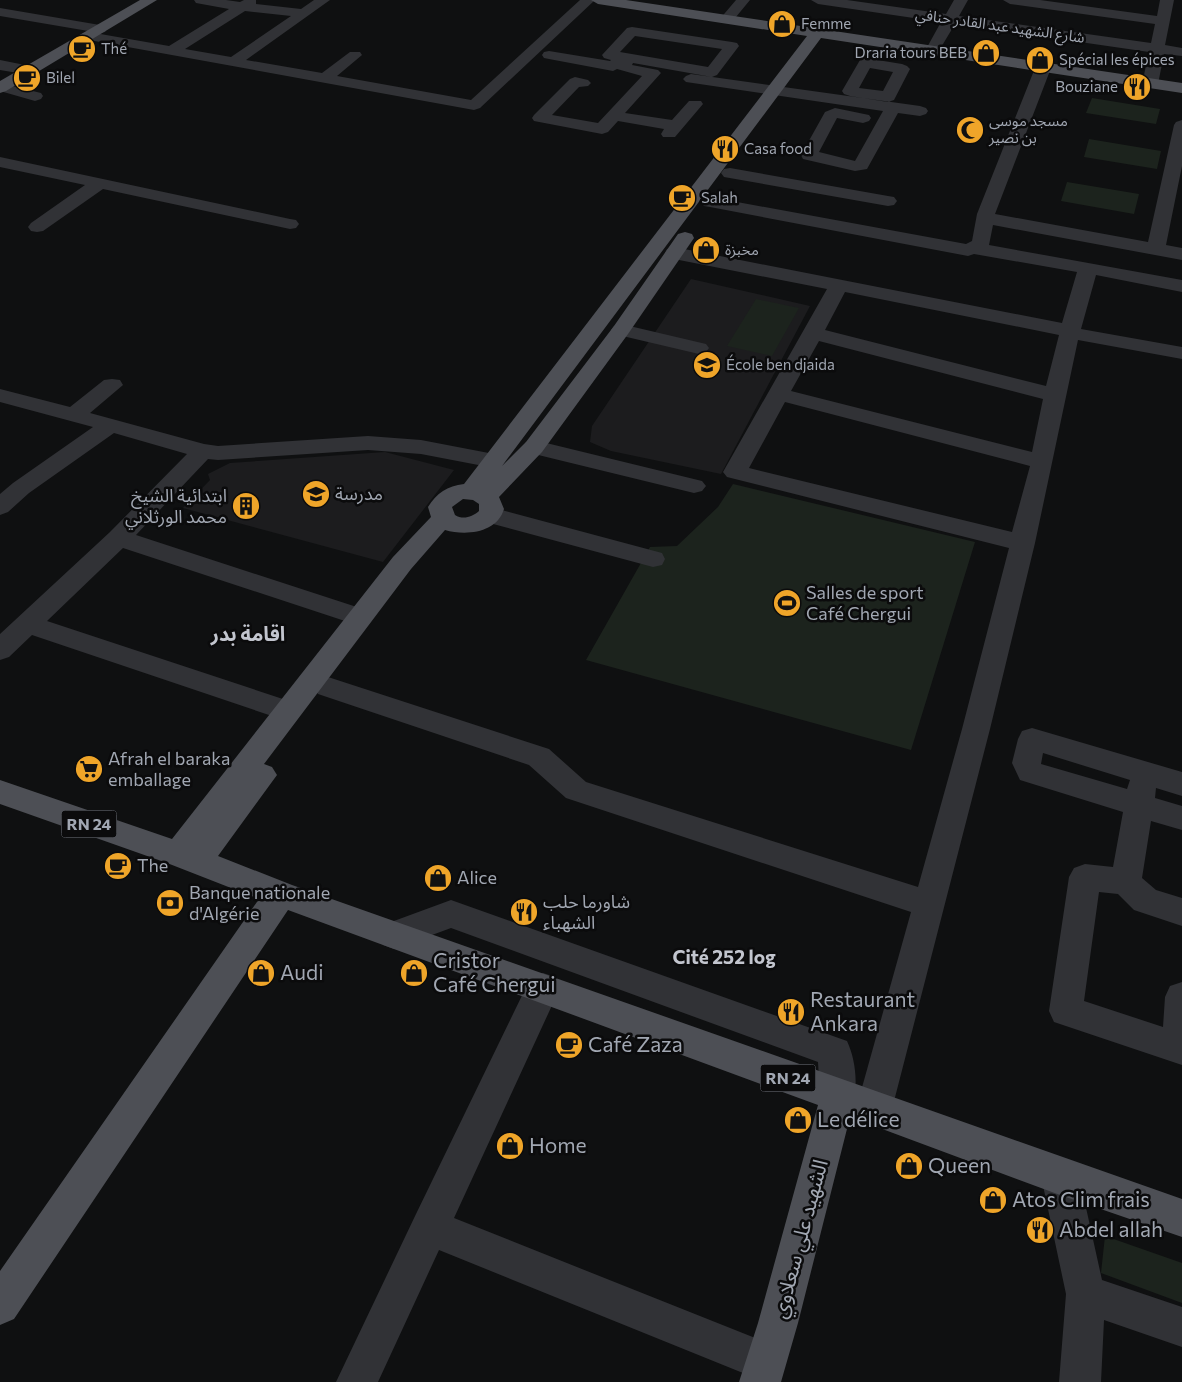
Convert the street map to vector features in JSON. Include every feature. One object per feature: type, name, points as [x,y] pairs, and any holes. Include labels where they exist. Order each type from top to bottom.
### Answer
[{"type":"main road","points":[[0,88],[150,0]]},
{"type":"main road","points":[[598,0],[1182,88]]},
{"type":"main road","points":[[188,858],[288,711],[402,563],[450,522],[480,523],[483,501],[494,461],[780,92],[822,34]]},
{"type":"main road","points":[[483,501],[534,448],[621,330],[730,173],[780,92]]},
{"type":"main road","points":[[450,522],[440,507],[442,502],[454,494],[483,501]]},
{"type":"main road","points":[[188,858],[328,687],[418,568],[450,522]]},
{"type":"main road","name":"RN 24","points":[[0,792],[188,858],[281,894],[874,1109],[1182,1218]]},
{"type":"main road","points":[[6,1285],[281,894]]},
{"type":"main road","name":"الشهيد علي سعلاوي","points":[[763,1372],[838,1096]]},
{"type":"street","points":[[201,0],[248,3],[304,13]]},
{"type":"street","points":[[233,62],[323,0]]},
{"type":"street","points":[[0,12],[233,62],[474,105],[588,0]]},
{"type":"street","points":[[726,20],[743,0]]},
{"type":"street","name":"شارع الشهيد عبد القادر حنافي","points":[[818,0],[1182,52]]},
{"type":"street","points":[[932,51],[961,0]]},
{"type":"street","points":[[1010,0],[1162,21]]},
{"type":"street","points":[[1150,84],[1166,0]]},
{"type":"street","points":[[173,50],[248,3]]},
{"type":"street","points":[[549,55],[613,66],[656,68],[712,72],[732,46],[681,38],[632,31],[609,55],[656,68],[780,92],[861,98],[888,114],[920,111]]},
{"type":"street","points":[[583,83],[575,82],[540,118],[602,129],[681,38]]},
{"type":"street","points":[[326,78],[355,55]]},
{"type":"street","points":[[0,65],[30,70]]},
{"type":"street","points":[[710,202],[968,250],[981,244],[985,218],[1044,68]]},
{"type":"street","points":[[0,88],[35,96]]},
{"type":"street","points":[[615,116],[672,130],[695,104]]},
{"type":"street","points":[[1156,249],[1182,125]]},
{"type":"street","points":[[0,162],[290,224]]},
{"type":"street","points":[[730,173],[888,201]]},
{"type":"street","points":[[37,227],[100,183]]},
{"type":"street","points":[[985,218],[1182,254]]},
{"type":"street","points":[[972,248],[1182,286]]},
{"type":"street","points":[[674,253],[1182,353]]},
{"type":"street","points":[[874,1109],[1023,543],[1042,462],[1055,394],[1088,268]]},
{"type":"street","points":[[839,285],[734,472],[1023,543]]},
{"type":"street","points":[[621,330],[699,348]]},
{"type":"street","points":[[813,333],[1055,394]]},
{"type":"street","points":[[74,415],[112,385]]},
{"type":"street","points":[[778,394],[1042,462]]},
{"type":"street","points":[[0,395],[111,424],[203,452],[218,453],[368,444],[421,447],[494,461]]},
{"type":"street","points":[[0,507],[21,488],[111,424]]},
{"type":"street","points":[[534,448],[694,486]]},
{"type":"street","points":[[0,650],[119,538],[203,452]]},
{"type":"street","points":[[483,501],[653,559]]},
{"type":"street","points":[[119,538],[360,617]]},
{"type":"street","points":[[27,624],[288,711]]},
{"type":"street","points":[[328,687],[539,757],[576,790],[929,904]]},
{"type":"street","points":[[1182,784],[1032,739],[1026,763],[1030,772],[1182,818]]},
{"type":"street","points":[[1126,882],[1144,772]]},
{"type":"street","points":[[1182,912],[1145,900],[1126,882],[1086,877],[1066,1012],[1180,1049],[1182,997]]},
{"type":"street","points":[[394,935],[450,914],[835,1052],[838,1096]]},
{"type":"street","points":[[357,1382],[543,988]]},
{"type":"street","points":[[1060,1176],[1086,1294],[1080,1382]]},
{"type":"street","points":[[429,1227],[763,1372]]},
{"type":"street","points":[[1086,1294],[1182,1327]]},
{"type":"shaded area","points":[[1092,98],[1160,109],[1156,124],[1086,113]]},
{"type":"shaded area","points":[[1089,139],[1161,151],[1157,169],[1084,157]]},
{"type":"shaded area","points":[[1067,182],[1139,194],[1134,214],[1061,201]]},
{"type":"shaded area","name":"École ben djaida","points":[[691,279],[810,306],[721,474],[611,451],[590,442],[592,426]]},
{"type":"shaded area","points":[[756,299],[799,308],[772,356],[727,346]]},
{"type":"shaded area","name":"مدرسة","points":[[385,452],[454,470],[383,562],[183,508],[210,480],[208,474],[230,463]]},
{"type":"shaded area","name":"Salles de sport Café Chergui","points":[[733,484],[975,542],[911,750],[586,660],[650,547],[677,546],[718,507]]},
{"type":"shaded area","points":[[1105,1236],[1182,1263],[1182,1303],[1101,1273]]},
{"type":"place","name":"Femme","points":[[782,24]]},
{"type":"place","name":"Thé","points":[[82,49]]},
{"type":"place","name":"Draria tours BEB","points":[[986,53]]},
{"type":"place","name":"Spécial les épices","points":[[1040,60]]},
{"type":"place","name":"Bilel","points":[[27,78]]},
{"type":"place","name":"Bouziane","points":[[1137,87]]},
{"type":"place","name":"مسجد موسى بن نصير","points":[[970,130]]},
{"type":"place","name":"Casa food","points":[[725,149]]},
{"type":"place","name":"Salah","points":[[682,198]]},
{"type":"place","name":"مخبزة","points":[[706,250]]},
{"type":"place","name":"École ben djaida","points":[[707,365]]},
{"type":"place","name":"مدرسة","points":[[316,494]]},
{"type":"place","name":"ابتدائية الشيخ محمد الورثلاني","points":[[246,506]]},
{"type":"place","name":"Salles de sport Café Chergui","points":[[787,603]]},
{"type":"place","name":"Afrah el baraka emballage","points":[[89,769]]},
{"type":"place","name":"The","points":[[118,866]]},
{"type":"place","name":"Alice","points":[[438,878]]},
{"type":"place","name":"Banque nationale d'Algérie","points":[[170,903]]},
{"type":"place","name":"شاورما حلب الشهباء","points":[[524,912]]},
{"type":"place","name":"Audi","points":[[261,973]]},
{"type":"place","name":"Cristor Café Chergui","points":[[414,973]]},
{"type":"place","name":"Restaurant Ankara","points":[[791,1012]]},
{"type":"place","name":"Café Zaza","points":[[569,1045]]},
{"type":"place","name":"Le délice","points":[[798,1120]]},
{"type":"place","name":"Home","points":[[510,1146]]},
{"type":"place","name":"Queen","points":[[909,1166]]},
{"type":"place","name":"Atos Clim frais","points":[[993,1200]]},
{"type":"place","name":"Abdel allah","points":[[1040,1230]]},
{"type":"district","name":"اقامة بدر","points":[[248,634]]},
{"type":"district","name":"Cité 252 log","points":[[724,957]]}]
